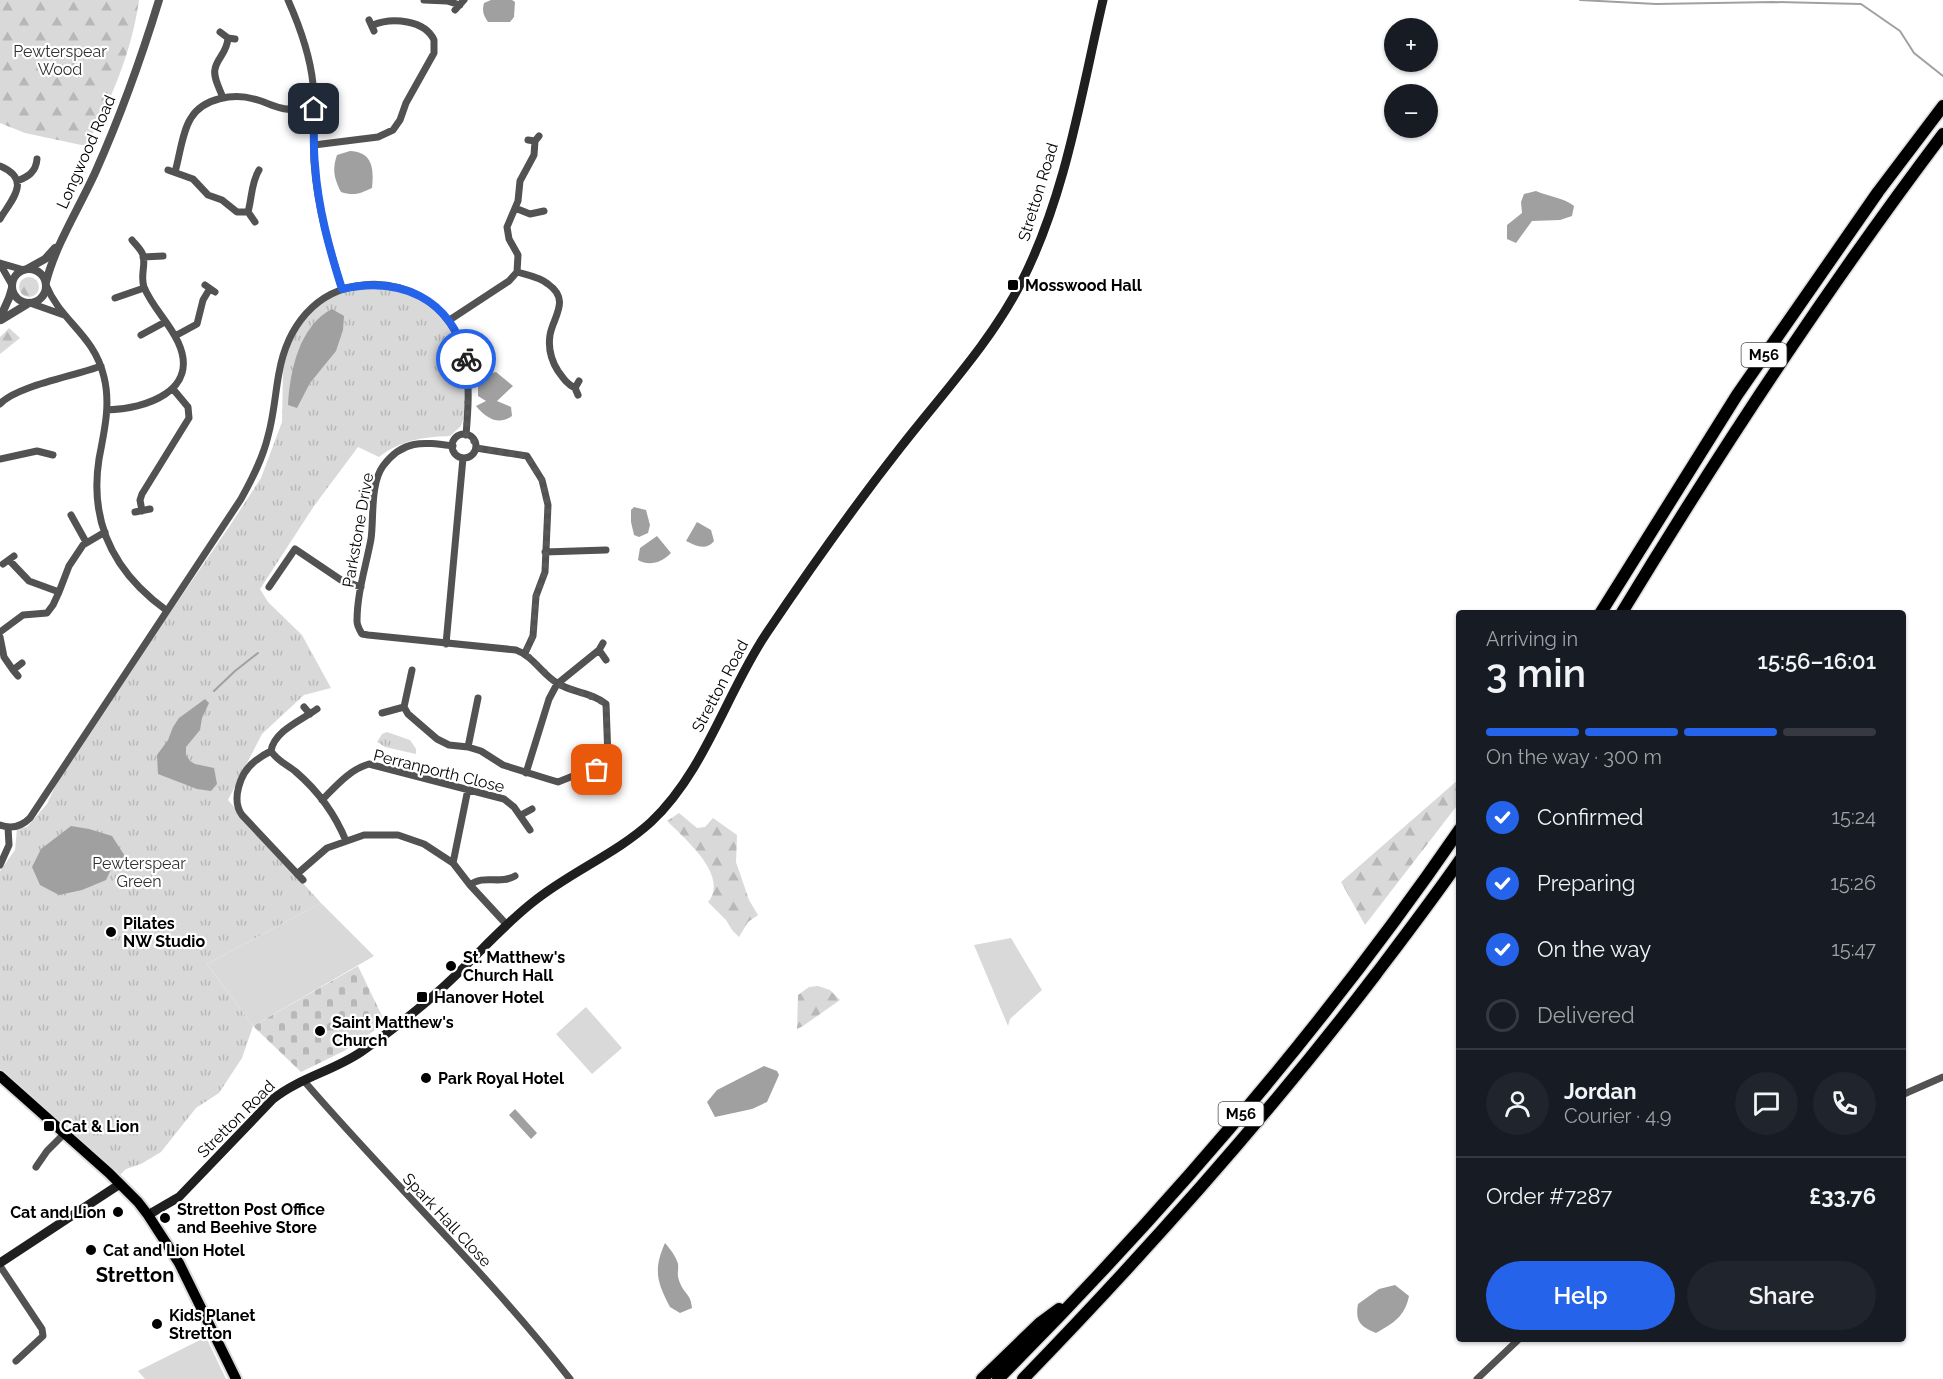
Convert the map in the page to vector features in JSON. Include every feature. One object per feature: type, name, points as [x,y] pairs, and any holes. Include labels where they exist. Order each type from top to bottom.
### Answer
[{"type":"highway","name":"M56","points":[[1603,610],[1737,395],[1878,192],[1943,106]]},
{"type":"highway","name":"M56","points":[[1623,610],[1753,402],[1864,241],[1943,134]]},
{"type":"highway","name":"M56","points":[[998,1379],[1091,1284],[1199,1164],[1320,1018],[1456,835]]},
{"type":"highway","name":"M56","points":[[1023,1379],[1143,1254],[1279,1098],[1347,1012],[1456,865]]},
{"type":"highway","points":[[0,1076],[120,1184],[148,1215],[179,1263],[236,1379]]},
{"type":"highway","name":"M56","points":[[982,1379],[1040,1323],[1091,1284]]},
{"type":"highway","name":"M56","points":[[1033,1379],[1065,1336]]},
{"type":"main road","name":"Stretton Road","points":[[148,1215],[179,1197],[273,1099],[304,1081],[345,1062],[420,1008],[507,925],[558,883],[635,835],[676,794],[701,754],[763,638],[799,585],[898,450],[973,356],[1006,309],[1037,248],[1056,195],[1103,0]]},
{"type":"main road","points":[[0,1265],[120,1184]]},
{"type":"street","name":"Longwood Road","points":[[46,284],[58,246],[80,206],[117,123],[142,56],[159,0]]},
{"type":"street","points":[[288,0],[306,48],[314,109],[316,180],[324,227],[342,289]]},
{"type":"street","points":[[424,0],[447,1],[460,5]]},
{"type":"street","points":[[314,145],[378,137],[393,130],[434,53],[434,40],[425,28],[393,21],[372,25]]},
{"type":"street","points":[[220,32],[232,39],[215,69],[223,98]]},
{"type":"street","points":[[248,212],[237,212],[222,200],[208,195],[192,178],[172,171],[190,119],[202,106],[223,98],[245,97],[280,108],[314,109]]},
{"type":"street","points":[[448,321],[509,281],[517,272],[518,255],[509,239],[507,227],[515,208],[520,181],[534,155],[534,139]]},
{"type":"street","points":[[17,181],[33,172],[37,159]]},
{"type":"street","points":[[0,166],[9,171],[17,181],[15,198],[0,219]]},
{"type":"street","points":[[248,212],[253,194],[253,183],[259,170]]},
{"type":"street","points":[[515,208],[530,214],[544,211]]},
{"type":"street","points":[[248,212],[255,222]]},
{"type":"street","points":[[107,410],[162,398],[173,389],[180,376],[183,362],[182,352],[175,336],[144,288],[142,252],[132,240]]},
{"type":"street","name":"Longwood Road","points":[[25,269],[45,259],[58,246]]},
{"type":"street","points":[[143,257],[163,256]]},
{"type":"street","points":[[66,317],[52,309],[15,296],[0,264],[39,272],[54,301],[88,341],[101,366],[106,387],[107,410],[97,488],[105,532],[125,573],[144,594],[166,610]]},
{"type":"street","points":[[0,319],[16,275],[25,269]]},
{"type":"street","points":[[517,272],[545,281],[556,292],[559,310],[550,334],[551,354],[561,376],[576,392],[579,381]]},
{"type":"street","points":[[0,319],[39,300],[43,296],[46,284]]},
{"type":"street","points":[[0,825],[19,826],[30,818],[241,499],[253,477],[268,437],[279,370],[290,336],[308,310],[328,295],[342,289],[373,284],[404,289],[426,299],[448,321],[460,340],[466,360],[468,393],[466,435]]},
{"type":"street","points":[[115,299],[144,288]]},
{"type":"street","points":[[175,336],[197,324],[203,300],[210,289]]},
{"type":"street","points":[[138,335],[165,322]]},
{"type":"street","points":[[0,404],[6,397],[19,391],[101,366]]},
{"type":"street","points":[[142,511],[140,500],[142,494],[189,418],[188,407],[173,389]]},
{"type":"street","points":[[466,435],[472,438],[476,448],[472,455],[463,458],[456,455],[453,446],[456,439],[466,435]]},
{"type":"street","name":"Parkstone Drive","points":[[446,644],[362,634],[358,628],[361,587],[371,536],[376,487],[383,466],[399,450],[412,444],[426,442],[453,446]]},
{"type":"street","points":[[476,448],[527,456],[542,480],[548,505],[545,572],[536,596],[533,636],[525,653]]},
{"type":"street","points":[[0,459],[37,451],[54,456]]},
{"type":"street","points":[[412,670],[404,707],[408,714],[437,739],[448,745],[468,747],[503,765],[558,782],[601,768],[606,764],[608,758],[606,704],[557,684],[525,653],[516,650],[446,644],[463,458]]},
{"type":"street","points":[[71,514],[86,542]]},
{"type":"street","points":[[0,632],[23,615],[47,613],[53,605],[69,566],[86,542],[105,532]]},
{"type":"street","points":[[269,587],[295,549],[341,580],[361,587]]},
{"type":"street","points":[[545,552],[606,550]]},
{"type":"street","points":[[9,560],[34,584],[59,592]]},
{"type":"street","points":[[0,637],[4,657],[15,673],[22,663]]},
{"type":"street","points":[[526,773],[549,699],[557,684],[599,650],[603,643]]},
{"type":"street","points":[[599,650],[606,660]]},
{"type":"street","points":[[468,747],[478,698]]},
{"type":"street","points":[[304,707],[310,714]]},
{"type":"street","points":[[382,713],[404,707]]},
{"type":"street","points":[[303,880],[242,815],[236,802],[238,789],[254,761],[271,751],[275,739],[287,728],[317,709]]},
{"type":"street","points":[[271,751],[280,761],[295,771],[322,800],[339,824],[346,841]]},
{"type":"street","name":"Perranporth Close","points":[[322,800],[347,776],[361,766],[369,764],[504,799],[521,815],[530,830]]},
{"type":"street","points":[[453,863],[468,789]]},
{"type":"street","points":[[521,815],[532,809]]},
{"type":"street","points":[[0,865],[9,845],[8,827]]},
{"type":"street","points":[[297,874],[327,848],[364,836],[398,835],[424,844],[453,863],[507,925]]},
{"type":"street","points":[[470,885],[482,879],[500,881],[515,876]]},
{"type":"street","points":[[1906,1093],[1943,1077]]},
{"type":"street","name":"Spark Hall Close","points":[[304,1081],[393,1182],[532,1332],[570,1379]]},
{"type":"street","points":[[36,1167],[47,1151],[65,1133]]},
{"type":"street","points":[[0,1265],[42,1329],[43,1336],[40,1341],[16,1361]]},
{"type":"street","points":[[1478,1379],[1516,1342]]},
{"type":"green space","name":"Pewterspear Wood","points":[[0,0],[139,0],[126,57],[104,111],[86,146],[25,133],[0,123]]},
{"type":"green space","points":[[29,277],[36,280],[39,287],[36,294],[29,297],[22,294],[19,287],[22,280]]},
{"type":"green space","name":"Pewterspear Green","points":[[400,287],[448,315],[454,322],[463,348],[468,406],[461,426],[450,436],[413,440],[379,457],[358,447],[314,506],[260,589],[268,602],[302,635],[331,688],[304,695],[262,734],[228,800],[321,903],[207,964],[253,1026],[242,1058],[219,1093],[196,1108],[161,1152],[141,1164],[126,1169],[115,1180],[0,1076],[0,871],[15,850],[17,828],[27,827],[47,804],[66,763],[261,478],[282,422],[283,373],[286,347],[291,335],[321,300],[342,288]]},
{"type":"green space","points":[[9,328],[20,338],[0,354],[0,337]]},
{"type":"green space","points":[[387,732],[410,740],[416,749],[416,754],[385,747],[377,742],[382,734]]},
{"type":"green space","points":[[1456,782],[1456,807],[1365,925],[1341,882]]},
{"type":"green space","points":[[679,813],[697,828],[705,827],[713,818],[737,835],[736,862],[749,900],[758,915],[748,922],[739,937],[708,902],[713,892],[713,881],[709,869],[693,847],[667,821]]},
{"type":"green space","points":[[321,903],[374,956],[253,1026],[207,964]]},
{"type":"green space","points":[[1011,938],[1042,990],[1010,1019],[1008,1026],[974,945]]},
{"type":"green space","points":[[358,966],[383,1018],[381,1026],[344,1051],[301,1072],[253,1026]]},
{"type":"green space","points":[[818,986],[830,990],[840,1000],[797,1029],[798,995],[809,987]]},
{"type":"green space","points":[[586,1007],[622,1048],[592,1074],[556,1034]]},
{"type":"green space","points":[[206,1337],[226,1379],[145,1379],[138,1371]]},
{"type":"shaded area","points":[[491,0],[515,2],[514,17],[510,22],[488,22],[483,13],[483,6]]},
{"type":"shaded area","points":[[350,151],[358,152],[368,158],[373,174],[372,188],[356,194],[341,192],[335,174],[337,155]]},
{"type":"shaded area","points":[[1536,191],[1570,203],[1574,206],[1572,216],[1560,220],[1532,221],[1516,243],[1507,239],[1507,225],[1522,213],[1521,202],[1524,194]]},
{"type":"shaded area","points":[[332,309],[344,316],[343,330],[336,351],[310,383],[297,408],[288,405],[291,378],[298,351],[311,326]]},
{"type":"shaded area","points":[[496,372],[513,386],[497,401],[511,407],[512,416],[502,420],[488,417],[476,406],[486,401],[478,396],[478,383],[483,375]]},
{"type":"shaded area","points":[[634,507],[646,510],[650,525],[648,533],[639,537],[634,535],[631,522],[631,510]]},
{"type":"shaded area","points":[[697,522],[711,530],[714,541],[708,546],[697,546],[686,541]]},
{"type":"shaded area","points":[[657,536],[671,553],[656,563],[638,560],[640,548]]},
{"type":"shaded area","points":[[205,699],[209,703],[202,718],[200,730],[186,747],[186,755],[195,764],[214,768],[217,784],[211,791],[197,789],[158,774],[157,755],[168,740],[173,727],[179,718]]},
{"type":"shaded area","points":[[71,826],[112,836],[128,861],[113,865],[106,880],[82,890],[59,895],[40,885],[32,867],[41,849]]},
{"type":"shaded area","points":[[764,1066],[777,1071],[779,1075],[767,1102],[752,1109],[715,1117],[707,1102],[717,1090]]},
{"type":"shaded area","points":[[515,1109],[537,1133],[531,1139],[509,1115]]},
{"type":"shaded area","points":[[665,1243],[676,1258],[679,1280],[691,1303],[692,1308],[680,1313],[670,1307],[658,1276],[659,1261]]},
{"type":"shaded area","points":[[1395,1285],[1409,1296],[1402,1314],[1376,1333],[1366,1328],[1358,1319],[1358,1304],[1379,1289]]},
{"type":"waterway","points":[[1580,0],[1656,4],[1773,2],[1861,4],[1900,31],[1914,53],[1943,76]]},
{"type":"waterway","points":[[214,691],[258,653]]},
{"type":"way so far","points":[[466,359],[468,417],[466,435],[475,441],[476,448],[527,456],[542,480],[548,505],[545,527],[545,572],[536,596],[533,636],[525,653],[557,684],[606,704],[608,758],[606,764],[597,770]]},
{"type":"place","name":"Mosswood Hall","points":[[1013,285]]},
{"type":"place","name":"Pilates NW Studio","points":[[111,932]]},
{"type":"place","name":"St. Matthew's Church Hall","points":[[451,966]]},
{"type":"place","name":"Hanover Hotel","points":[[422,997]]},
{"type":"place","name":"Saint Matthew's Church","points":[[320,1031]]},
{"type":"place","name":"Park Royal Hotel","points":[[426,1078]]},
{"type":"place","name":"Cat & Lion","points":[[49,1126]]},
{"type":"place","name":"Cat and Lion","points":[[118,1212]]},
{"type":"place","name":"Stretton Post Office and Beehive Store","points":[[165,1218]]},
{"type":"place","name":"Cat and Lion Hotel","points":[[91,1250]]},
{"type":"place","name":"Kids Planet Stretton","points":[[157,1324]]},
{"type":"district","name":"Stretton","points":[[135,1275]]},
{"type":"route","points":[[314,109],[314,162],[318,196],[331,255],[342,289],[381,284],[404,289],[426,299],[454,328],[466,359]]}]
